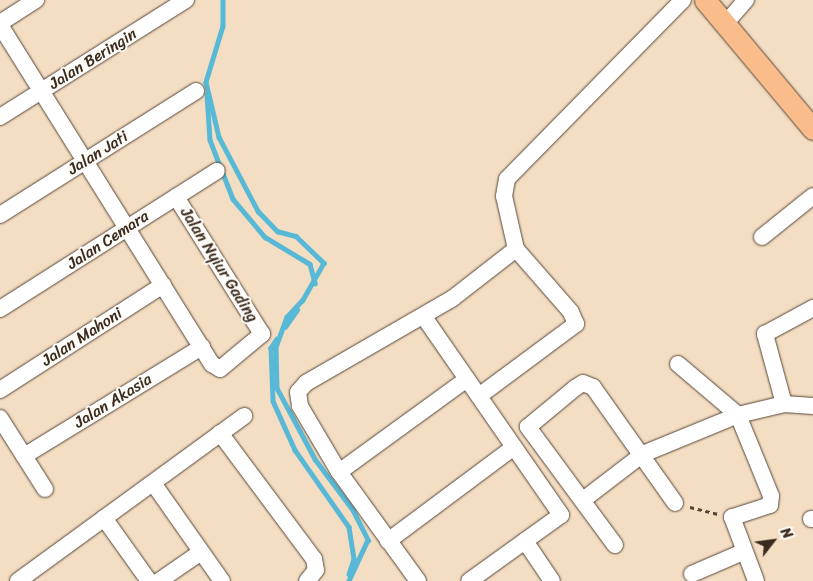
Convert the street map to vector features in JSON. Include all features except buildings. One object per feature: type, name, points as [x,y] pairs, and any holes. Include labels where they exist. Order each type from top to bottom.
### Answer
[{"type":"main road","points":[[705,0],[813,129]]},
{"type":"street","points":[[36,0],[0,24],[202,347]]},
{"type":"street","name":"Jalan Beringin","points":[[0,117],[186,0]]},
{"type":"street","points":[[479,396],[570,333],[576,324],[571,312],[516,249],[504,196],[507,180],[683,0]]},
{"type":"street","points":[[725,24],[746,0]]},
{"type":"street","name":"Jalan Jati","points":[[0,215],[196,91]]},
{"type":"street","name":"Jalan Cemara","points":[[0,309],[216,171]]},
{"type":"street","points":[[762,237],[813,196]]},
{"type":"street","name":"Jalan Nyiur Gading","points":[[176,197],[262,334],[220,369],[202,347]]},
{"type":"street","points":[[418,581],[339,472],[300,406],[298,392],[306,383],[424,317],[516,249]]},
{"type":"street","name":"Jalan Mahoni","points":[[0,390],[163,285]]},
{"type":"street","points":[[784,404],[765,334],[813,308]]},
{"type":"street","points":[[424,317],[561,515],[469,581]]},
{"type":"street","name":"Jalan Akasia","points":[[24,456],[202,347]]},
{"type":"street","points":[[678,364],[738,415],[772,500],[764,508],[732,518],[743,552],[755,580]]},
{"type":"street","points":[[339,472],[467,379]]},
{"type":"street","points":[[615,545],[528,428],[534,418],[588,383],[643,454],[674,503]]},
{"type":"street","points":[[583,500],[643,454],[738,415],[784,404],[813,406]]},
{"type":"street","points":[[21,580],[244,416]]},
{"type":"street","points":[[0,418],[45,489]]},
{"type":"street","points":[[220,433],[314,559],[316,570],[307,581]]},
{"type":"street","points":[[388,541],[514,447]]},
{"type":"street","points":[[153,483],[222,581]]},
{"type":"street","points":[[104,518],[149,581]]},
{"type":"street","points":[[525,541],[552,581]]},
{"type":"street","points":[[159,581],[202,552]]},
{"type":"street","points":[[692,574],[743,552]]},
{"type":"path","points":[[674,503],[732,518]]},
{"type":"waterway","points":[[223,0],[223,26],[206,82],[219,137],[258,211],[277,231],[296,236],[324,263],[303,300],[287,317],[276,348],[277,388],[315,459],[353,510],[368,540],[349,581]]},
{"type":"waterway","points":[[207,94],[210,140],[233,199],[265,237],[310,264],[315,283]]},
{"type":"waterway","points":[[285,327],[297,310]]},
{"type":"waterway","points":[[277,339],[271,348],[273,401],[295,450],[349,527],[354,559],[349,574]]}]
